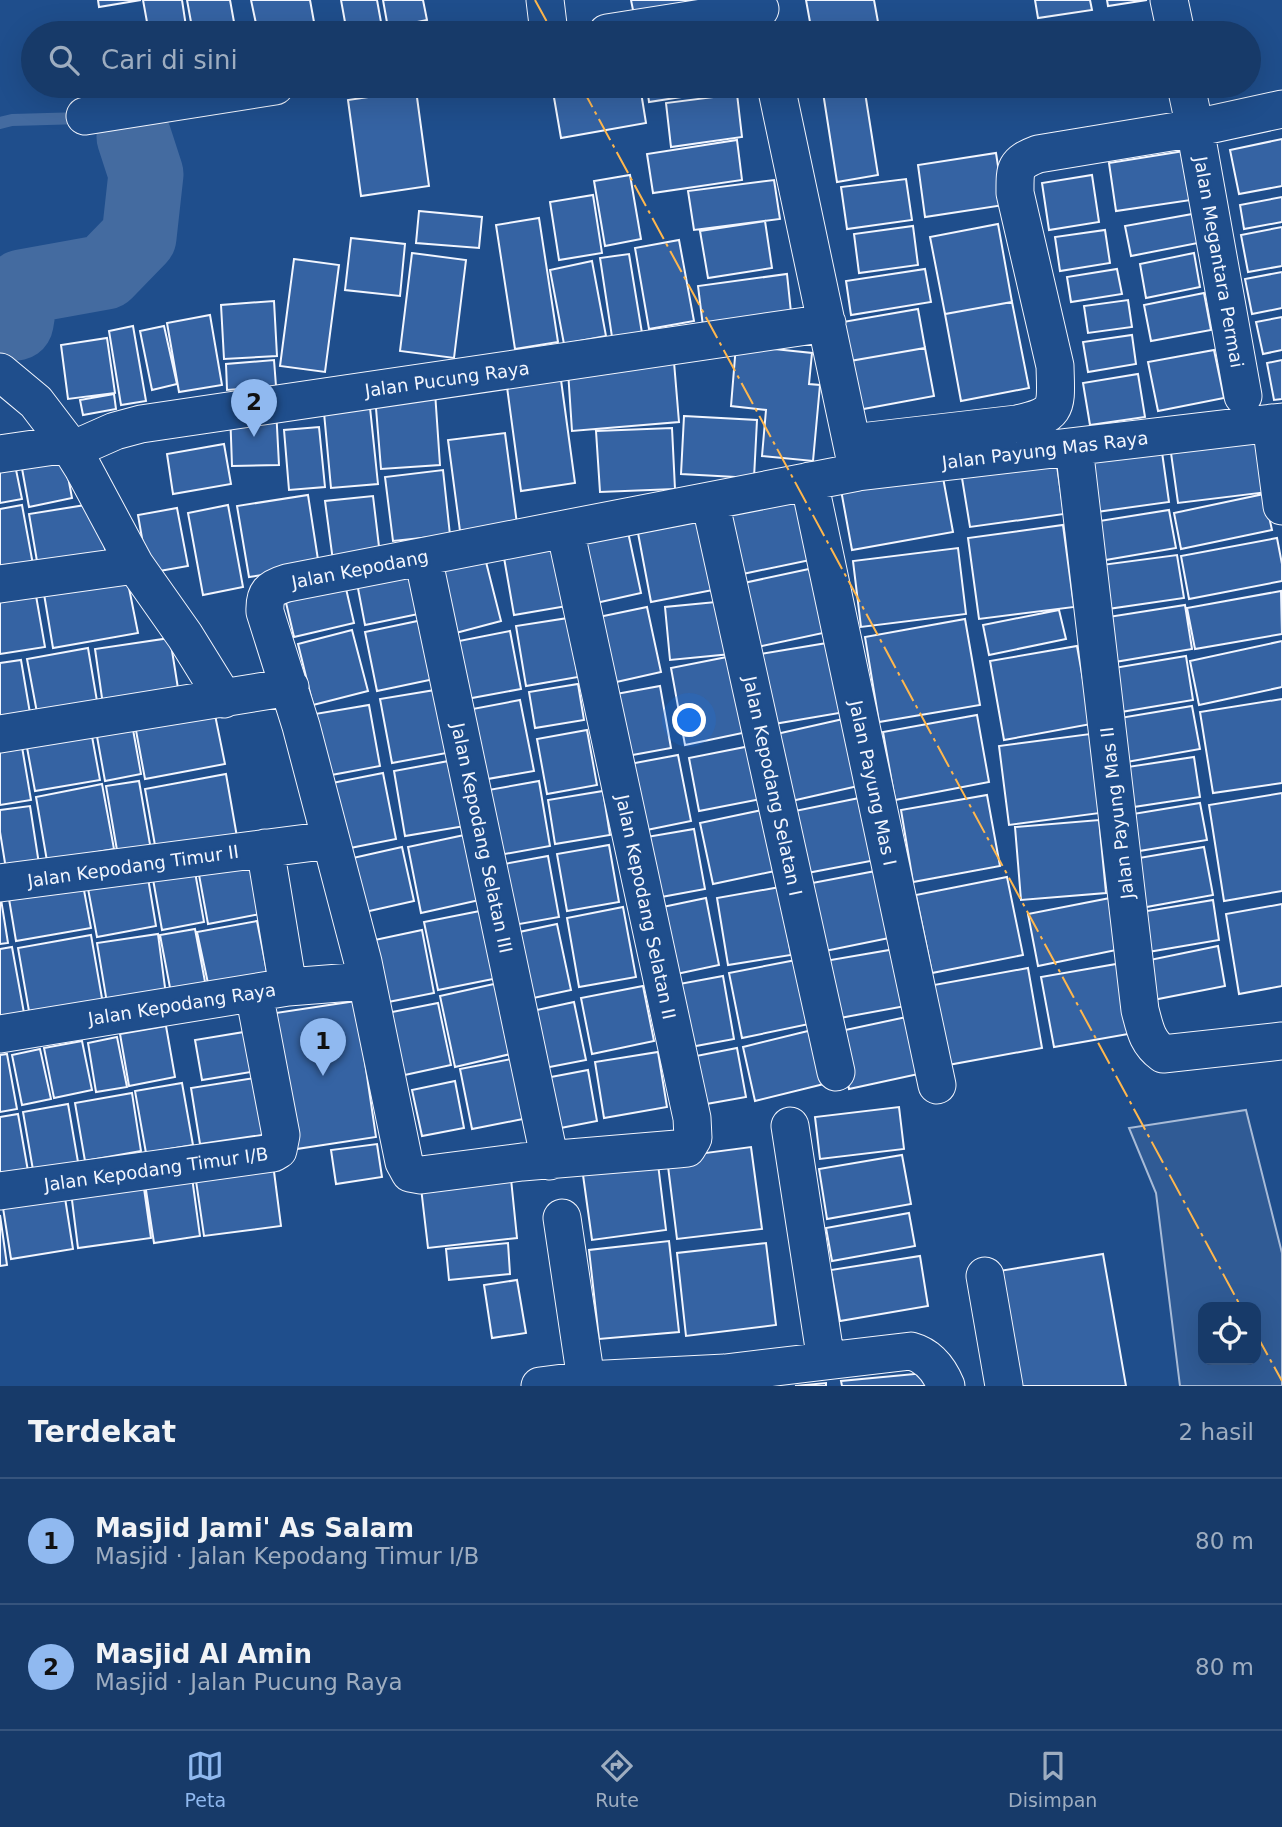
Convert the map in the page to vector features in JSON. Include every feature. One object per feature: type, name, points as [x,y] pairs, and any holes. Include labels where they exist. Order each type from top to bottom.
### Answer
[{"type":"street","points":[[545,0],[548,21]]},
{"type":"street","points":[[1169,0],[1173,21]]},
{"type":"street","points":[[704,21],[761,14]]},
{"type":"street","points":[[85,116],[199,98]]},
{"type":"street","points":[[779,98],[855,458],[1044,418],[1053,408],[1056,395],[1055,366],[1015,193],[1015,172],[1022,160],[1038,154],[1195,128],[1282,109]]},
{"type":"street","name":"Jalan Megantara Permai","points":[[1189,98],[1243,396]]},
{"type":"street","name":"Jalan Pucung Raya","points":[[0,454],[75,446],[114,430],[141,424],[827,323]]},
{"type":"street","points":[[0,372],[36,402],[75,446],[135,565],[185,636],[224,699]]},
{"type":"street","points":[[1276,422],[1282,506]]},
{"type":"street","name":"Jalan Payung Mas Raya","points":[[809,481],[855,458],[1074,447],[1276,422]]},
{"type":"street","name":"Jalan Payung Mas II","points":[[1074,447],[1140,1010],[1146,1033],[1151,1045],[1163,1054],[1282,1041]]},
{"type":"street","name":"Jalan Kepodang","points":[[550,1161],[421,1175],[410,1173],[404,1162],[363,962],[290,687],[265,612],[264,600],[273,587],[809,481]]},
{"type":"street","name":"Jalan Payung Mas I","points":[[809,481],[937,1085]]},
{"type":"street","name":"Jalan Kepodang Selatan I","points":[[710,501],[836,1072]]},
{"type":"street","name":"Jalan Kepodang Selatan II","points":[[550,1161],[687,1148],[693,1138],[692,1118],[565,529]]},
{"type":"street","name":"Jalan Kepodang Selatan III","points":[[424,557],[550,1161]]},
{"type":"street","points":[[0,584],[135,565]]},
{"type":"street","points":[[0,734],[290,687]]},
{"type":"street","name":"Jalan Kepodang Timur II","points":[[0,883],[330,839]]},
{"type":"street","points":[[265,848],[271,990]]},
{"type":"street","name":"Jalan Kepodang Raya","points":[[0,1034],[271,990],[365,981]]},
{"type":"street","name":"Jalan Kepodang Timur I/B","points":[[0,1191],[273,1153],[278,1150],[281,1135],[271,990]]},
{"type":"street","points":[[790,1126],[827,1361]]},
{"type":"street","points":[[562,1218],[586,1380]]},
{"type":"street","points":[[985,1276],[1004,1386]]},
{"type":"street","points":[[540,1386],[586,1380],[726,1379],[827,1361],[911,1351],[932,1362],[946,1386]]},
{"type":"shaded area","points":[[1246,1110],[1282,1253],[1282,1386],[1180,1386],[1156,1193],[1129,1128]]},
{"type":"building","points":[[98,0],[141,0],[99,7]]},
{"type":"building","points":[[143,0],[182,0],[185,21],[147,21]]},
{"type":"building","points":[[187,0],[230,0],[234,21],[191,21]]},
{"type":"building","points":[[251,0],[310,0],[314,21],[255,21]]},
{"type":"building","points":[[341,0],[377,0],[381,21],[345,21]]},
{"type":"building","points":[[383,0],[423,0],[427,20],[387,21]]},
{"type":"building","points":[[631,0],[695,0],[696,3],[634,15]]},
{"type":"building","points":[[806,0],[874,0],[878,21],[810,21]]},
{"type":"building","points":[[1035,0],[1090,0],[1092,10],[1038,18]]},
{"type":"building","points":[[1107,0],[1147,0],[1108,6]]},
{"type":"building","points":[[417,98],[429,186],[361,196],[348,100]]},
{"type":"building","points":[[554,98],[642,98],[646,123],[561,138]]},
{"type":"building","points":[[648,98],[675,98],[649,102]]},
{"type":"building","points":[[705,98],[737,98],[742,137],[671,147],[666,103]]},
{"type":"building","points":[[824,98],[866,98],[878,175],[837,182]]},
{"type":"building","points":[[1282,139],[1282,186],[1239,194],[1230,150]]},
{"type":"building","points":[[737,140],[742,180],[653,193],[647,154]]},
{"type":"building","points":[[1184,151],[1191,200],[1116,211],[1109,163]]},
{"type":"building","points":[[996,153],[1004,205],[925,217],[918,165]]},
{"type":"building","points":[[630,175],[641,239],[605,246],[594,181]]},
{"type":"building","points":[[1092,175],[1099,222],[1049,230],[1042,183]]},
{"type":"building","points":[[906,179],[912,220],[847,229],[841,187]]},
{"type":"building","points":[[774,180],[780,219],[694,230],[688,191]]},
{"type":"building","points":[[593,195],[602,253],[559,260],[550,202]]},
{"type":"building","points":[[1282,197],[1282,222],[1244,229],[1240,205]]},
{"type":"building","points":[[419,211],[482,217],[479,248],[416,243]]},
{"type":"building","points":[[1198,213],[1203,242],[1131,256],[1125,226]]},
{"type":"building","points":[[539,218],[558,342],[515,349],[496,225]]},
{"type":"building","points":[[765,221],[772,268],[708,278],[700,231]]},
{"type":"building","points":[[998,224],[1012,302],[945,314],[930,237]]},
{"type":"building","points":[[913,226],[918,265],[859,273],[854,234]]},
{"type":"building","points":[[1282,227],[1282,266],[1248,272],[1241,235]]},
{"type":"building","points":[[1105,230],[1110,263],[1060,271],[1055,237]]},
{"type":"building","points":[[351,238],[405,244],[400,296],[345,290]]},
{"type":"building","points":[[679,240],[694,321],[649,329],[635,248]]},
{"type":"building","points":[[412,253],[466,260],[454,358],[400,351]]},
{"type":"building","points":[[1194,253],[1200,287],[1146,298],[1140,264]]},
{"type":"building","points":[[629,254],[642,333],[612,337],[600,258]]},
{"type":"building","points":[[294,259],[339,265],[325,372],[280,366]]},
{"type":"building","points":[[592,261],[606,336],[564,344],[550,270]]},
{"type":"building","points":[[925,269],[931,302],[851,315],[846,281]]},
{"type":"building","points":[[1117,269],[1122,294],[1071,302],[1067,277]]},
{"type":"building","points":[[1282,272],[1282,308],[1252,314],[1245,279]]},
{"type":"building","points":[[787,274],[792,322],[704,334],[698,286]]},
{"type":"building","points":[[1204,293],[1211,330],[1151,341],[1144,305]]},
{"type":"building","points":[[1128,300],[1132,327],[1088,333],[1084,306]]},
{"type":"building","points":[[274,301],[277,356],[224,359],[221,305]]},
{"type":"building","points":[[1012,302],[1029,388],[961,401],[945,314]]},
{"type":"building","points":[[918,309],[925,348],[850,361],[843,322]]},
{"type":"building","points":[[210,315],[222,385],[179,392],[167,323]]},
{"type":"building","points":[[1282,317],[1282,350],[1263,354],[1256,322]]},
{"type":"building","points":[[133,326],[146,401],[121,405],[109,331]]},
{"type":"building","points":[[164,326],[177,384],[152,390],[140,331]]},
{"type":"building","points":[[1132,335],[1136,364],[1088,372],[1083,342]]},
{"type":"building","points":[[107,338],[115,393],[68,399],[61,345]]},
{"type":"building","points":[[736,345],[812,353],[809,384],[820,385],[813,461],[762,456],[766,410],[731,406]]},
{"type":"building","points":[[925,348],[934,396],[858,410],[850,361]]},
{"type":"building","points":[[1214,350],[1224,398],[1158,411],[1148,362]]},
{"type":"building","points":[[274,360],[276,386],[227,390],[226,364]]},
{"type":"building","points":[[1282,360],[1282,399],[1274,400],[1267,363]]},
{"type":"building","points":[[674,362],[679,422],[572,431],[568,371]]},
{"type":"building","points":[[1138,374],[1145,417],[1090,425],[1083,383]]},
{"type":"building","points":[[561,380],[575,483],[521,491],[507,387]]},
{"type":"building","points":[[435,392],[440,465],[381,469],[375,396]]},
{"type":"building","points":[[114,394],[116,409],[83,415],[80,400]]},
{"type":"building","points":[[369,398],[378,484],[331,488],[323,402]]},
{"type":"building","points":[[276,408],[279,465],[232,466],[230,410]]},
{"type":"building","points":[[684,416],[757,420],[754,478],[681,474]]},
{"type":"building","points":[[319,427],[325,487],[289,490],[284,430]]},
{"type":"building","points":[[672,428],[675,489],[600,492],[596,431]]},
{"type":"building","points":[[505,433],[517,524],[460,531],[448,440]]},
{"type":"building","points":[[1262,436],[1268,492],[1178,503],[1170,446]]},
{"type":"building","points":[[224,444],[231,484],[173,494],[167,454]]},
{"type":"building","points":[[1161,445],[1169,502],[1089,513],[1081,457]]},
{"type":"building","points":[[13,455],[22,499],[0,503],[0,457]]},
{"type":"building","points":[[64,455],[72,498],[29,507],[21,463]]},
{"type":"building","points":[[1056,459],[1064,514],[970,527],[961,472]]},
{"type":"building","points":[[443,470],[450,535],[393,541],[385,477]]},
{"type":"building","points":[[942,472],[953,532],[852,550],[841,490]]},
{"type":"building","points":[[801,491],[815,559],[738,575],[725,507]]},
{"type":"building","points":[[1264,494],[1272,530],[1181,549],[1174,513]]},
{"type":"building","points":[[308,495],[319,566],[249,577],[237,506]]},
{"type":"building","points":[[373,496],[380,555],[333,561],[325,501]]},
{"type":"building","points":[[98,503],[107,562],[39,573],[29,514]]},
{"type":"building","points":[[22,505],[34,570],[0,576],[0,509]]},
{"type":"building","points":[[228,505],[243,587],[203,595],[188,513]]},
{"type":"building","points":[[177,508],[188,566],[148,573],[138,515]]},
{"type":"building","points":[[1169,510],[1176,548],[1094,562],[1087,523]]},
{"type":"building","points":[[706,520],[718,589],[651,602],[638,533]]},
{"type":"building","points":[[1063,525],[1074,607],[979,619],[968,538]]},
{"type":"building","points":[[628,532],[641,593],[587,605],[574,543]]},
{"type":"building","points":[[1277,538],[1282,581],[1189,599],[1181,556]]},
{"type":"building","points":[[555,543],[567,606],[514,615],[503,552]]},
{"type":"building","points":[[958,548],[966,614],[861,627],[853,561]]},
{"type":"building","points":[[1177,555],[1184,598],[1101,610],[1094,566]]},
{"type":"building","points":[[485,558],[501,621],[452,634],[435,572]]},
{"type":"building","points":[[418,565],[428,612],[365,625],[356,578]]},
{"type":"building","points":[[823,566],[837,630],[753,648],[739,584]]},
{"type":"building","points":[[127,578],[138,633],[53,648],[44,594]]},
{"type":"building","points":[[344,580],[354,623],[294,637],[284,594]]},
{"type":"building","points":[[35,590],[45,647],[0,654],[0,596]]},
{"type":"building","points":[[1281,591],[1282,634],[1195,649],[1187,608]]},
{"type":"building","points":[[726,601],[731,654],[670,660],[665,607]]},
{"type":"building","points":[[1185,605],[1192,649],[1109,663],[1102,618]]},
{"type":"building","points":[[647,607],[661,672],[603,685],[589,619]]},
{"type":"building","points":[[1059,610],[1066,639],[989,655],[983,625]]},
{"type":"building","points":[[568,618],[578,677],[526,686],[516,626]]},
{"type":"building","points":[[427,619],[439,678],[377,691],[365,632]]},
{"type":"building","points":[[965,619],[980,705],[879,722],[865,637]]},
{"type":"building","points":[[352,630],[368,691],[313,705],[298,644]]},
{"type":"building","points":[[510,631],[521,689],[461,700],[449,643]]},
{"type":"building","points":[[170,638],[180,701],[104,712],[95,649]]},
{"type":"building","points":[[839,641],[851,711],[768,725],[755,655]]},
{"type":"building","points":[[1282,641],[1282,687],[1199,705],[1190,661]]},
{"type":"building","points":[[1077,646],[1091,724],[1004,740],[990,661]]},
{"type":"building","points":[[88,648],[98,707],[38,718],[27,659]]},
{"type":"building","points":[[737,655],[752,731],[685,745],[671,668]]},
{"type":"building","points":[[1186,656],[1193,700],[1115,713],[1108,669]]},
{"type":"building","points":[[21,660],[31,719],[0,724],[0,663]]},
{"type":"building","points":[[578,684],[584,720],[535,728],[529,692]]},
{"type":"building","points":[[660,686],[671,748],[616,758],[605,696]]},
{"type":"building","points":[[441,689],[452,752],[392,763],[380,699]]},
{"type":"building","points":[[1282,699],[1282,783],[1213,793],[1200,712]]},
{"type":"building","points":[[520,700],[534,771],[476,781],[462,711]]},
{"type":"building","points":[[369,705],[380,766],[326,776],[315,714]]},
{"type":"building","points":[[1192,706],[1200,749],[1121,763],[1114,719]]},
{"type":"building","points":[[214,710],[225,764],[145,779],[135,725]]},
{"type":"building","points":[[977,715],[989,782],[895,800],[883,732]]},
{"type":"building","points":[[852,717],[867,784],[787,802],[772,735]]},
{"type":"building","points":[[132,724],[141,774],[105,781],[96,731]]},
{"type":"building","points":[[587,730],[597,785],[547,794],[537,739]]},
{"type":"building","points":[[91,731],[100,780],[35,791],[26,742]]},
{"type":"building","points":[[1090,734],[1100,813],[1009,825],[999,746]]},
{"type":"building","points":[[21,741],[31,800],[0,805],[0,745]]},
{"type":"building","points":[[750,746],[761,799],[699,811],[689,758]]},
{"type":"building","points":[[678,755],[691,821],[632,833],[619,766]]},
{"type":"building","points":[[1194,757],[1200,797],[1127,808],[1121,768]]},
{"type":"building","points":[[454,760],[465,826],[405,836],[394,771]]},
{"type":"building","points":[[383,773],[396,839],[340,850],[327,784]]},
{"type":"building","points":[[226,774],[237,837],[156,851],[145,789]]},
{"type":"building","points":[[139,781],[151,850],[118,856],[106,786]]},
{"type":"building","points":[[539,781],[550,846],[488,857],[477,792]]},
{"type":"building","points":[[102,784],[114,849],[47,861],[36,797]]},
{"type":"building","points":[[603,791],[610,835],[555,844],[548,800]]},
{"type":"building","points":[[1282,793],[1282,891],[1224,901],[1209,805]]},
{"type":"building","points":[[987,795],[1000,866],[913,882],[901,810]]},
{"type":"building","points":[[869,796],[881,859],[802,874],[790,812]]},
{"type":"building","points":[[1200,803],[1207,840],[1133,852],[1127,815]]},
{"type":"building","points":[[30,806],[39,864],[6,869],[0,832],[0,810]]},
{"type":"building","points":[[762,810],[775,871],[713,884],[700,823]]},
{"type":"building","points":[[1099,820],[1106,893],[1021,900],[1015,827]]},
{"type":"building","points":[[694,829],[705,889],[645,900],[635,839]]},
{"type":"building","points":[[469,834],[484,899],[421,913],[408,847]]},
{"type":"building","points":[[609,845],[619,902],[567,911],[557,854]]},
{"type":"building","points":[[402,847],[414,901],[356,914],[344,860]]},
{"type":"building","points":[[1204,847],[1213,895],[1141,908],[1133,859]]},
{"type":"building","points":[[250,854],[260,914],[208,924],[197,864]]},
{"type":"building","points":[[548,856],[559,917],[503,927],[493,866]]},
{"type":"building","points":[[193,861],[204,922],[162,930],[151,868]]},
{"type":"building","points":[[146,866],[156,926],[97,937],[86,878]]},
{"type":"building","points":[[886,869],[899,936],[820,952],[807,884]]},
{"type":"building","points":[[81,874],[91,928],[16,941],[7,887]]},
{"type":"building","points":[[1007,877],[1023,955],[932,973],[916,895]]},
{"type":"building","points":[[780,887],[791,955],[728,965],[717,898]]},
{"type":"building","points":[[0,893],[8,943],[0,944]]},
{"type":"building","points":[[706,898],[719,965],[667,976],[653,909]]},
{"type":"building","points":[[1110,898],[1121,949],[1038,966],[1028,914]]},
{"type":"building","points":[[1213,900],[1219,940],[1148,952],[1141,912]]},
{"type":"building","points":[[1282,904],[1282,986],[1239,994],[1226,914]]},
{"type":"building","points":[[623,907],[636,977],[579,987],[567,918]]},
{"type":"building","points":[[490,909],[503,977],[438,990],[424,922]]},
{"type":"building","points":[[257,921],[268,977],[209,988],[197,932]]},
{"type":"building","points":[[557,924],[571,990],[519,1001],[505,935]]},
{"type":"building","points":[[195,929],[206,987],[171,993],[160,935]]},
{"type":"building","points":[[422,930],[434,993],[383,1003],[370,941]]},
{"type":"building","points":[[158,934],[166,995],[107,1003],[97,943]]},
{"type":"building","points":[[91,935],[103,1004],[30,1017],[18,948]]},
{"type":"building","points":[[1218,946],[1225,986],[1153,1000],[1145,961]]},
{"type":"building","points":[[12,947],[24,1013],[0,1018],[0,949]]},
{"type":"building","points":[[901,948],[911,1005],[829,1020],[819,962]]},
{"type":"building","points":[[796,960],[809,1024],[742,1038],[729,973]]},
{"type":"building","points":[[1122,963],[1134,1033],[1054,1047],[1041,977]]},
{"type":"building","points":[[1028,968],[1042,1048],[948,1065],[934,985]]},
{"type":"building","points":[[723,976],[734,1039],[685,1048],[674,985]]},
{"type":"building","points":[[503,982],[519,1052],[455,1067],[440,996]]},
{"type":"building","points":[[643,986],[654,1041],[592,1054],[581,998]]},
{"type":"building","points":[[356,1001],[376,1137],[290,1150],[269,1014]]},
{"type":"building","points":[[574,1002],[586,1060],[534,1070],[523,1013]]},
{"type":"building","points":[[438,1003],[451,1065],[400,1076],[387,1013]]},
{"type":"building","points":[[911,1016],[923,1073],[849,1089],[836,1032]]},
{"type":"building","points":[[166,1026],[175,1077],[129,1086],[120,1034]]},
{"type":"building","points":[[812,1030],[824,1084],[755,1101],[743,1047]]},
{"type":"building","points":[[244,1032],[251,1072],[202,1080],[195,1040]]},
{"type":"building","points":[[117,1037],[127,1087],[96,1092],[88,1043]]},
{"type":"building","points":[[82,1041],[92,1090],[54,1098],[44,1048]]},
{"type":"building","points":[[737,1048],[746,1097],[695,1106],[686,1058]]},
{"type":"building","points":[[40,1049],[51,1099],[22,1105],[12,1055]]},
{"type":"building","points":[[658,1052],[667,1107],[604,1118],[595,1062]]},
{"type":"building","points":[[7,1054],[17,1109],[0,1112],[0,1055]]},
{"type":"building","points":[[511,1059],[523,1119],[472,1129],[460,1069]]},
{"type":"building","points":[[588,1070],[597,1121],[545,1131],[535,1080]]},
{"type":"building","points":[[261,1077],[269,1134],[200,1144],[191,1088]]},
{"type":"building","points":[[455,1081],[464,1128],[422,1136],[412,1090]]},
{"type":"building","points":[[182,1083],[193,1145],[146,1153],[135,1091]]},
{"type":"building","points":[[132,1093],[141,1151],[85,1161],[75,1103]]},
{"type":"building","points":[[68,1104],[78,1162],[33,1170],[23,1112]]},
{"type":"building","points":[[899,1107],[904,1149],[820,1159],[815,1117]]},
{"type":"building","points":[[18,1114],[28,1171],[0,1176],[0,1117]]},
{"type":"building","points":[[377,1144],[382,1177],[336,1184],[331,1150]]},
{"type":"building","points":[[751,1147],[762,1229],[677,1239],[667,1158]]},
{"type":"building","points":[[902,1155],[911,1204],[827,1219],[819,1169]]},
{"type":"building","points":[[272,1156],[281,1226],[204,1236],[194,1167]]},
{"type":"building","points":[[658,1164],[666,1230],[592,1240],[583,1175]]},
{"type":"building","points":[[510,1169],[517,1238],[428,1248],[420,1179]]},
{"type":"building","points":[[191,1170],[200,1236],[154,1243],[144,1177]]},
{"type":"building","points":[[142,1174],[151,1238],[78,1248],[70,1184]]},
{"type":"building","points":[[63,1185],[73,1249],[11,1259],[1,1195]]},
{"type":"building","points":[[909,1213],[915,1246],[832,1261],[826,1228]]},
{"type":"building","points":[[0,1215],[7,1265],[0,1266]]},
{"type":"building","points":[[669,1241],[679,1332],[599,1339],[589,1250]]},
{"type":"building","points":[[508,1243],[510,1274],[449,1280],[446,1249]]},
{"type":"building","points":[[766,1243],[776,1325],[686,1336],[677,1253]]},
{"type":"building","points":[[1103,1254],[1126,1386],[1013,1386],[993,1272]]},
{"type":"building","points":[[920,1256],[928,1306],[840,1321],[831,1270]]},
{"type":"building","points":[[517,1280],[526,1333],[492,1338],[484,1285]]},
{"type":"building","points":[[925,1373],[926,1386],[842,1386],[841,1381]]},
{"type":"building","points":[[826,1383],[826,1386],[795,1386]]},
{"type":"waterway","points":[[0,123],[12,120],[83,118]]},
{"type":"waterway","points":[[108,120],[134,137]]},
{"type":"waterway","points":[[16,323],[22,287],[105,272],[139,237],[146,174],[134,137]]},
{"type":"power","points":[[535,0],[546,21]]},
{"type":"power","points":[[587,98],[1238,1302]]},
{"type":"power","points":[[1261,1343],[1282,1381]]},
{"type":"place","name":"Masjid Al Amin","points":[[254,437]]},
{"type":"place","name":"Masjid Jami' As Salam","points":[[323,1076]]}]
